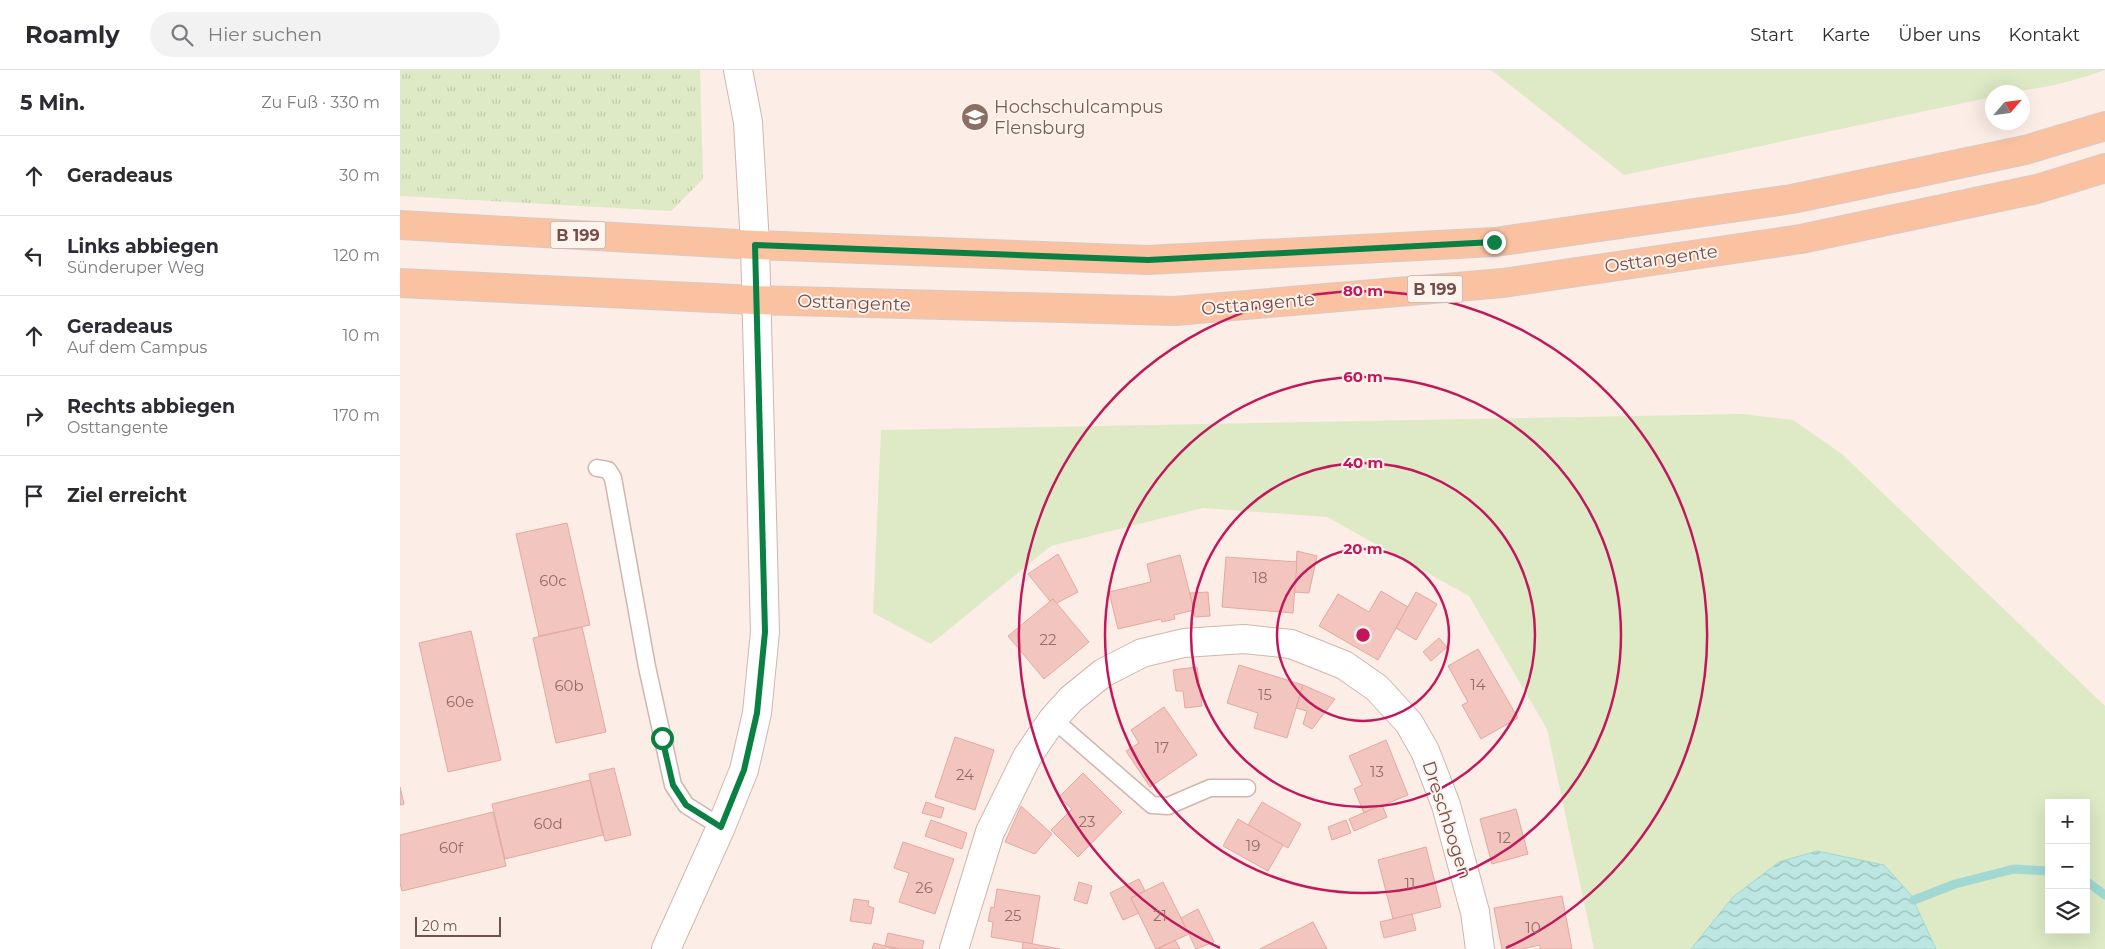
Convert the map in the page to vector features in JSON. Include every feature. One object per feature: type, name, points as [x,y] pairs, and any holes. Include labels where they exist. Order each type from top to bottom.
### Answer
[{"type":"main road","name":"B 199","points":[[400,225],[755,245],[1148,260],[1494,242],[1792,199],[2025,150],[2105,126]]},
{"type":"main road","name":"Osttangente","points":[[400,283],[755,300],[1175,311],[1503,283],[1801,239],[2037,188],[2105,168]]},
{"type":"street","points":[[666,949],[721,827],[744,770],[757,713],[765,632],[755,245],[748,122],[738,70]]},
{"type":"street","name":"Dreschbogen","points":[[954,949],[990,832],[1027,757],[1053,719],[1071,700],[1103,673],[1142,653],[1184,643],[1244,639],[1292,644],[1344,665],[1377,688],[1409,723],[1425,751],[1449,814],[1475,912],[1480,949]]},
{"type":"lane","points":[[597,468],[608,470],[613,478],[648,666],[673,785],[686,805],[721,827]]},
{"type":"lane","points":[[1053,719],[1152,805],[1168,806],[1210,788],[1247,788]]},
{"type":"green space","points":[[400,70],[700,70],[703,179],[671,211],[400,196]]},
{"type":"green space","points":[[1491,70],[2105,70],[2078,79],[2030,89],[2030,85],[1985,85],[1985,98],[1624,175]]},
{"type":"green space","points":[[1743,414],[1793,420],[1842,454],[2105,706],[2105,949],[1936,949],[1911,895],[1733,897],[1691,949],[1594,949],[1547,729],[1469,596],[1327,517],[1203,508],[1051,546],[931,644],[873,613],[881,430]]},
{"type":"water","points":[[1817,851],[1884,865],[1911,895],[1936,949],[1691,949],[1733,897],[1779,862]]},
{"type":"building","points":[[567,523],[590,625],[539,636],[516,534]]},
{"type":"building","points":[[1297,551],[1317,556],[1309,593],[1294,592]]},
{"type":"building","points":[[1058,554],[1078,592],[1057,603],[1053,599],[1050,601],[1028,574]]},
{"type":"building","points":[[1180,555],[1194,610],[1174,615],[1175,619],[1162,622],[1161,619],[1118,629],[1109,592],[1151,582],[1147,564]]},
{"type":"building","points":[[1226,557],[1297,562],[1293,613],[1222,607]]},
{"type":"building","points":[[1381,591],[1408,607],[1378,660],[1319,626],[1338,594],[1369,612]]},
{"type":"building","points":[[1208,592],[1210,616],[1195,617],[1190,593]]},
{"type":"building","points":[[1416,592],[1437,604],[1416,640],[1396,628]]},
{"type":"building","points":[[1053,599],[1089,642],[1044,679],[1008,636]]},
{"type":"building","points":[[582,627],[606,732],[556,743],[533,638]]},
{"type":"building","points":[[471,631],[501,760],[448,772],[419,643]]},
{"type":"building","points":[[1439,638],[1447,647],[1431,661],[1423,652]]},
{"type":"building","points":[[1478,649],[1518,718],[1481,739],[1462,705],[1468,702],[1448,666]]},
{"type":"building","points":[[1239,665],[1303,685],[1287,738],[1254,728],[1258,713],[1227,703]]},
{"type":"building","points":[[1197,667],[1202,706],[1185,708],[1183,691],[1176,691],[1173,670]]},
{"type":"building","points":[[1303,685],[1335,699],[1312,729],[1303,724],[1307,711],[1296,708]]},
{"type":"building","points":[[1164,707],[1197,755],[1150,787],[1126,751],[1139,743],[1131,730]]},
{"type":"building","points":[[955,737],[994,750],[975,810],[935,797]]},
{"type":"building","points":[[1386,740],[1408,795],[1364,813],[1354,789],[1362,785],[1349,756]]},
{"type":"building","points":[[614,768],[631,835],[605,841],[589,774]]},
{"type":"building","points":[[1083,773],[1122,812],[1078,857],[1051,830],[1072,809],[1059,797]]},
{"type":"building","points":[[590,780],[603,835],[505,859],[492,804]]},
{"type":"building","points":[[400,787],[404,804],[400,805]]},
{"type":"building","points":[[926,802],[944,808],[941,818],[922,813]]},
{"type":"building","points":[[1262,802],[1301,824],[1288,848],[1248,825]]},
{"type":"building","points":[[1382,805],[1387,817],[1354,831],[1349,819]]},
{"type":"building","points":[[1021,806],[1052,834],[1035,854],[1005,842]]},
{"type":"building","points":[[1516,809],[1528,854],[1492,864],[1480,819]]},
{"type":"building","points":[[493,812],[506,866],[402,891],[400,883],[400,835]]},
{"type":"building","points":[[1238,819],[1283,845],[1268,871],[1223,846]]},
{"type":"building","points":[[931,820],[967,833],[962,849],[925,836]]},
{"type":"building","points":[[1346,820],[1351,833],[1332,840],[1328,827]]},
{"type":"building","points":[[903,842],[954,859],[935,914],[899,902],[909,873],[894,868]]},
{"type":"building","points":[[1426,847],[1441,907],[1393,919],[1378,860]]},
{"type":"building","points":[[1139,879],[1145,891],[1131,898],[1139,913],[1123,920],[1110,893]]},
{"type":"building","points":[[1079,882],[1092,886],[1087,904],[1074,900]]},
{"type":"building","points":[[1163,882],[1189,934],[1156,949],[1131,898]]},
{"type":"building","points":[[997,889],[1040,896],[1032,944],[991,937],[993,922],[988,921],[991,907],[994,908]]},
{"type":"building","points":[[1562,896],[1572,949],[1540,949],[1540,945],[1522,949],[1502,949],[1494,908]]},
{"type":"building","points":[[854,899],[869,901],[868,906],[874,908],[871,924],[850,921]]},
{"type":"building","points":[[1198,909],[1214,942],[1196,949],[1181,918]]},
{"type":"building","points":[[1412,914],[1416,930],[1384,938],[1380,922]]},
{"type":"building","points":[[1313,922],[1327,949],[1260,949]]},
{"type":"building","points":[[888,933],[924,941],[922,949],[899,949],[885,946]]},
{"type":"building","points":[[1175,940],[1180,949],[1158,949]]},
{"type":"building","points":[[1023,942],[1060,949],[1022,949]]},
{"type":"building","points":[[874,943],[885,946],[899,949],[872,949]]},
{"type":"waterway","points":[[1914,900],[1955,884],[2014,869],[2045,871]]},
{"type":"waterway","points":[[2090,884],[2105,895]]},
{"type":"place","name":"Hochschulcampus Flensburg","points":[[975,117]]},
{"type":"route","points":[[662,738],[673,785],[686,805],[721,827],[744,770],[757,713],[765,632],[755,245],[1148,260],[1494,242]]}]
